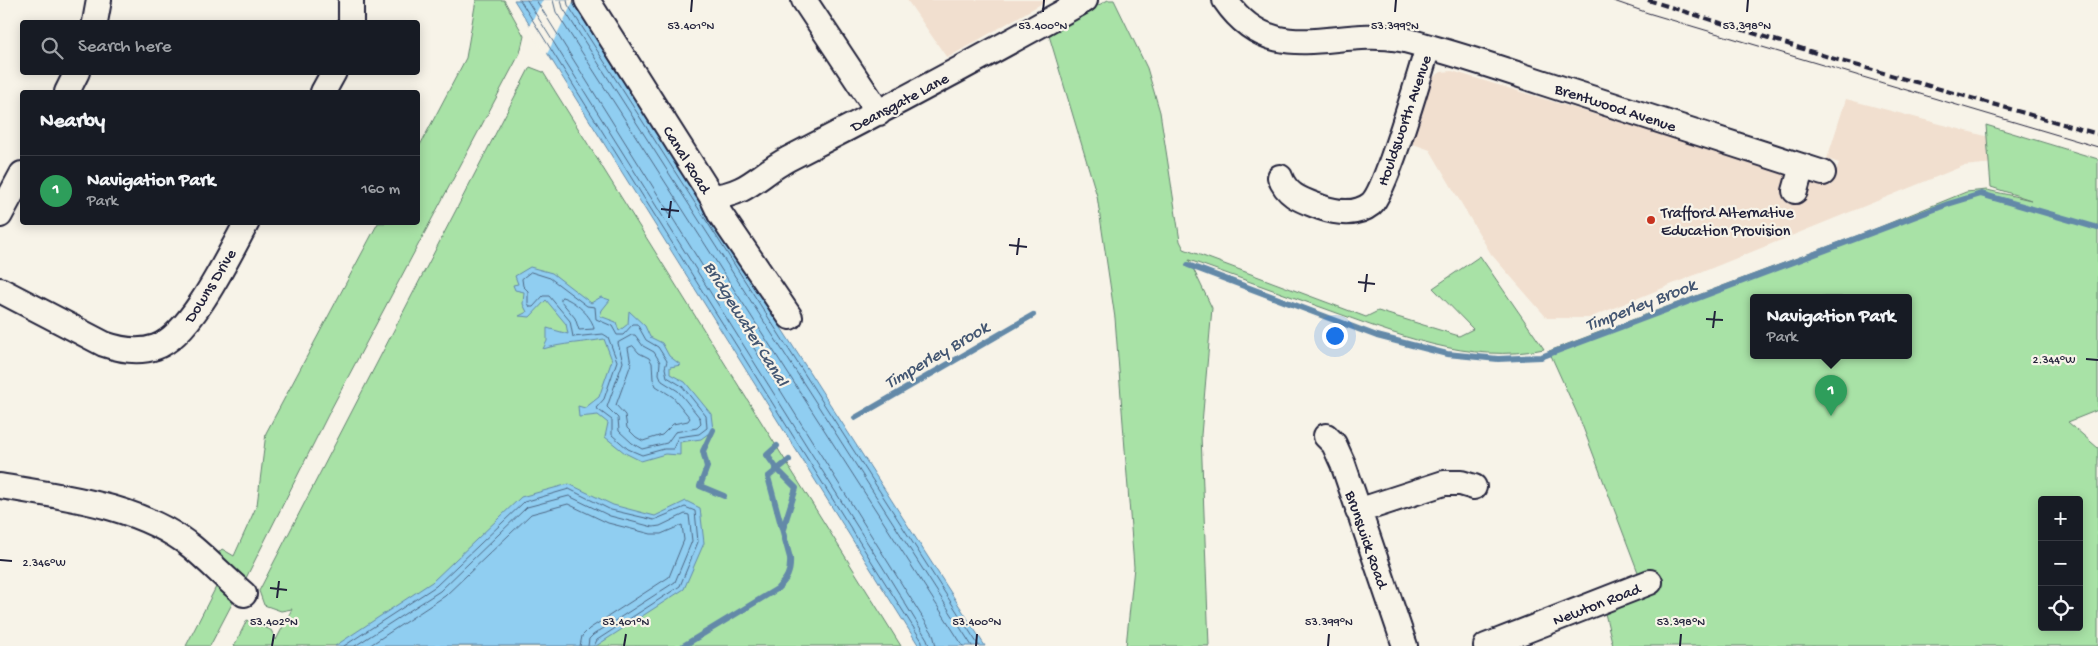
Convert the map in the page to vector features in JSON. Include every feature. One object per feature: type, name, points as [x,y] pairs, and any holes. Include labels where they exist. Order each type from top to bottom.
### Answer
[{"type":"street","points":[[94,20],[99,0]]},
{"type":"street","points":[[351,0],[351,20]]},
{"type":"street","name":"Canal Road","points":[[587,0],[712,197],[720,214],[790,317]]},
{"type":"street","points":[[804,0],[880,113]]},
{"type":"street","name":"Deansgate Lane","points":[[712,197],[740,191],[752,184],[770,168],[880,113],[1085,0]]},
{"type":"street","name":"Brentwood Avenue","points":[[1225,0],[1237,16],[1252,28],[1281,39],[1303,42],[1353,36],[1400,39],[1812,170],[1795,191]]},
{"type":"street","name":"Houldsworth Avenue","points":[[1280,177],[1283,186],[1293,196],[1333,212],[1353,212],[1371,203],[1382,185],[1428,47]]},
{"type":"street","points":[[68,90],[76,75]]},
{"type":"street","points":[[324,90],[332,75]]},
{"type":"street","points":[[0,215],[20,178]]},
{"type":"street","name":"Downs Drive","points":[[0,290],[104,344],[120,349],[141,350],[157,347],[178,334],[198,308],[245,225]]},
{"type":"street","name":"Brunswick Road","points":[[1326,436],[1334,444],[1338,452],[1405,646]]},
{"type":"street","points":[[1358,511],[1444,483],[1461,483],[1474,488]]},
{"type":"street","points":[[0,486],[75,498],[104,505],[137,517],[166,530],[192,547],[244,594]]},
{"type":"street","name":"Newton Road","points":[[1486,646],[1650,582]]},
{"type":"shaded area","points":[[907,0],[1048,0],[947,58]]},
{"type":"shaded area","name":"Trafford Alternative Education Provision","points":[[1452,71],[1831,186],[1839,163],[1827,159],[1846,99],[2027,147],[2026,160],[1963,166],[1589,318],[1547,318],[1491,254],[1430,150],[1408,142],[1432,78],[1441,72]]},
{"type":"green space","points":[[476,0],[504,0],[524,36],[520,53],[330,411],[242,586],[213,559],[222,549],[234,556],[257,505],[266,433],[377,225],[420,225],[420,145],[466,58]]},
{"type":"green space","points":[[1108,0],[1114,0],[1147,68],[1160,112],[1180,241],[1184,249],[1366,317],[1378,311],[1459,336],[1473,329],[1433,288],[1480,256],[1544,349],[1516,353],[1488,353],[1433,344],[1379,328],[1189,260],[1212,308],[1201,435],[1209,646],[1126,646],[1134,567],[1115,318],[1097,196],[1048,32]]},
{"type":"green space","points":[[530,67],[543,72],[901,646],[234,646],[247,620],[271,630],[276,640],[292,609],[281,611],[264,605],[259,591]]},
{"type":"green space","points":[[1986,125],[2098,159],[2098,410],[2068,422],[2098,448],[2098,646],[1613,646],[1603,605],[1644,588],[1581,422],[1549,351],[1875,229],[1966,192],[1987,190],[2031,200],[1991,187]]},
{"type":"green space","points":[[216,587],[233,602],[210,646],[186,646]]},
{"type":"water","name":"Bridgewater Canal","points":[[514,0],[571,0],[985,646],[919,646]]},
{"type":"water","points":[[530,267],[552,273],[591,303],[601,297],[610,300],[600,316],[616,322],[619,331],[628,324],[629,311],[645,326],[650,337],[662,343],[669,356],[681,365],[670,367],[670,374],[685,382],[711,414],[713,430],[701,439],[680,442],[680,455],[665,454],[641,461],[625,453],[605,437],[608,423],[598,415],[579,417],[578,406],[585,408],[599,397],[612,360],[604,339],[558,345],[543,349],[547,341],[547,328],[568,334],[566,324],[546,300],[530,317],[519,316],[527,312],[523,304],[524,292],[515,290],[513,285],[518,284],[515,276]]},
{"type":"water","points":[[569,484],[613,505],[655,516],[686,501],[700,508],[704,543],[684,589],[596,646],[335,646],[432,582],[521,497]]},
{"type":"pier","points":[[543,0],[574,0],[546,56],[528,28]]},
{"type":"waterway","name":"Timperley Brook","points":[[1188,265],[1377,336],[1447,354],[1498,359],[1541,357],[1948,204],[1981,194],[2098,228]]},
{"type":"waterway","name":"Timperley Brook","points":[[855,418],[1033,315]]},
{"type":"waterway","points":[[713,430],[703,451],[707,467],[700,486],[724,496]]},
{"type":"waterway","points":[[777,446],[767,455],[777,469],[796,488],[783,529]]},
{"type":"waterway","name":"Timperley Brook","points":[[683,646],[777,589],[786,579],[790,568],[790,558],[768,477],[789,460]]},
{"type":"tram line","points":[[1611,0],[1648,13],[2098,147]]},
{"type":"railway","points":[[1648,0],[1838,60],[2098,134]]},
{"type":"place","name":"Trafford Alternative Education Provision","points":[[1651,220]]},
{"type":"place","name":"Navigation Park","points":[[1831,416]]}]
